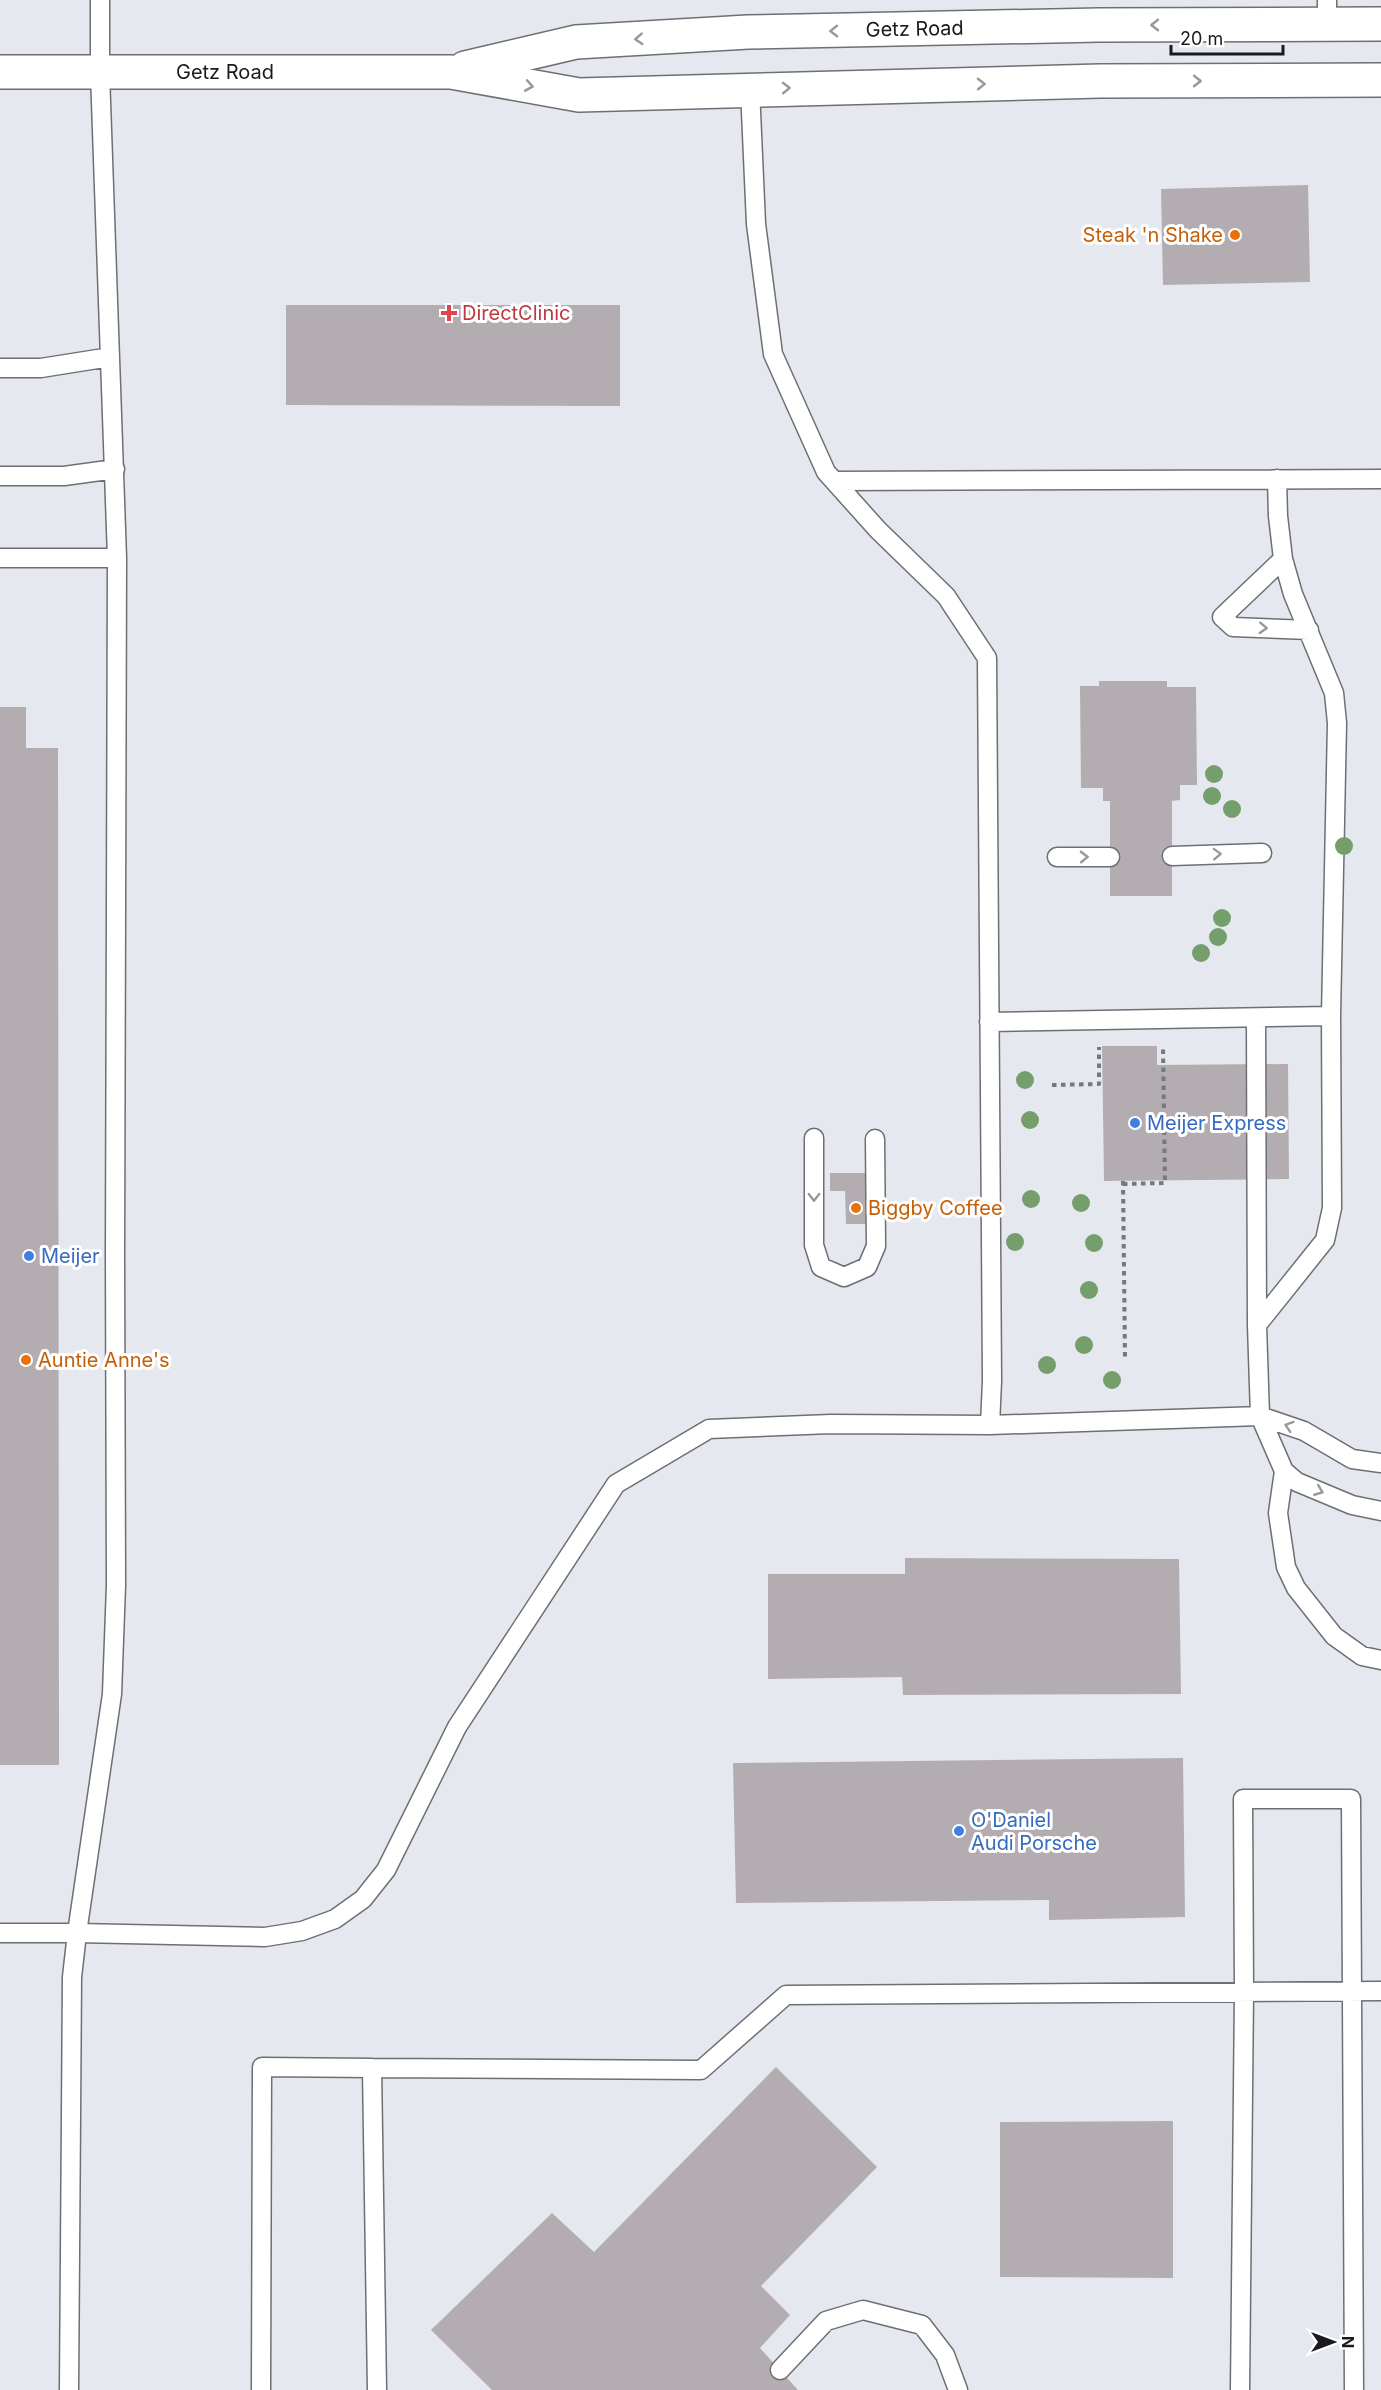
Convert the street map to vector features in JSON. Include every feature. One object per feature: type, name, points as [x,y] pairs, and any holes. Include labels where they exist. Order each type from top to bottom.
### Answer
[{"type":"street","name":"Getz Road","points":[[451,72],[576,42],[748,32],[1099,25],[1327,12],[1381,24]]},
{"type":"street","name":"Getz Road","points":[[0,72],[451,72],[579,95],[1100,81],[1381,80]]},
{"type":"lane","points":[[69,2390],[72,1977],[112,1694],[116,1585],[114,1255],[117,558],[100,73],[100,0]]},
{"type":"lane","points":[[750,89],[756,224],[773,354],[826,472],[878,530],[946,596],[987,658],[992,1381],[990,1425]]},
{"type":"lane","points":[[0,368],[41,368],[110,357]]},
{"type":"lane","points":[[0,476],[64,476],[114,469]]},
{"type":"lane","points":[[1257,1325],[1325,1240],[1332,1208],[1331,1016],[1337,723],[1334,693],[1293,594],[1282,559],[1277,479]]},
{"type":"lane","points":[[835,481],[1381,479]]},
{"type":"lane","points":[[0,558],[117,558]]},
{"type":"lane","points":[[1282,559],[1222,616],[1233,627],[1309,630]]},
{"type":"lane","points":[[1172,856],[1262,853]]},
{"type":"lane","points":[[1057,858],[1110,856]]},
{"type":"lane","points":[[989,1022],[1331,1016]]},
{"type":"lane","points":[[1256,1018],[1257,1325],[1260,1416],[1284,1471],[1297,1482],[1352,1505],[1381,1511]]},
{"type":"lane","points":[[814,1138],[814,1245],[821,1267],[844,1277],[867,1268],[876,1246],[875,1139]]},
{"type":"lane","points":[[0,1933],[265,1937],[302,1931],[335,1919],[363,1899],[386,1870],[457,1727],[616,1484],[710,1429],[831,1424],[990,1425],[1260,1416],[1304,1431],[1352,1459],[1381,1464]]},
{"type":"lane","points":[[1284,1471],[1278,1513],[1286,1567],[1296,1587],[1334,1636],[1362,1656],[1381,1660]]},
{"type":"lane","points":[[1240,2390],[1244,1992],[1243,1799],[1351,1799],[1354,2390]]},
{"type":"lane","points":[[261,2390],[262,2067],[701,2070],[786,1995],[1381,1991]]},
{"type":"lane","points":[[372,2068],[377,2390]]},
{"type":"lane","points":[[780,2370],[826,2321],[863,2310],[922,2325],[945,2355],[958,2390]]},
{"type":"path","points":[[1125,1359],[1123,1182],[1165,1183],[1163,1043]]},
{"type":"path","points":[[1052,1085],[1099,1084],[1099,1044]]},
{"type":"building","name":"Steak 'n Shake","points":[[1308,185],[1310,282],[1163,285],[1161,189]]},
{"type":"building","points":[[286,305],[620,305],[620,406],[286,405]]},
{"type":"building","points":[[1099,681],[1167,681],[1167,687],[1196,687],[1197,785],[1180,785],[1180,800],[1172,801],[1172,896],[1110,896],[1110,801],[1103,801],[1103,788],[1081,788],[1080,686],[1099,686]]},
{"type":"building","name":"Meijer","points":[[0,707],[26,707],[26,748],[58,748],[59,1765],[0,1765]]},
{"type":"building","points":[[1102,1046],[1157,1046],[1157,1065],[1288,1064],[1289,1179],[1104,1181]]},
{"type":"building","name":"Biggby Coffee","points":[[830,1173],[885,1173],[885,1190],[866,1190],[866,1224],[846,1224],[845,1191],[830,1191]]},
{"type":"building","points":[[905,1558],[1179,1559],[1181,1694],[903,1695],[902,1677],[768,1679],[768,1574],[905,1574]]},
{"type":"building","name":"O'Daniel Audi Porsche","points":[[1183,1758],[1185,1917],[1049,1920],[1049,1900],[736,1903],[733,1763]]},
{"type":"building","points":[[776,2067],[877,2167],[761,2286],[790,2315],[760,2348],[798,2390],[492,2390],[431,2330],[552,2213],[594,2252]]},
{"type":"building","points":[[1173,2121],[1173,2278],[1000,2277],[1000,2122]]},
{"type":"place","name":"Steak 'n Shake","points":[[1235,235]]},
{"type":"place","name":"DirectClinic","points":[[449,313]]},
{"type":"place","name":"Meijer Express","points":[[1135,1123]]},
{"type":"place","name":"Biggby Coffee","points":[[856,1208]]},
{"type":"place","name":"Meijer","points":[[29,1256]]},
{"type":"place","name":"Auntie Anne's","points":[[26,1360]]},
{"type":"place","name":"O'Daniel Audi Porsche","points":[[959,1831]]}]
